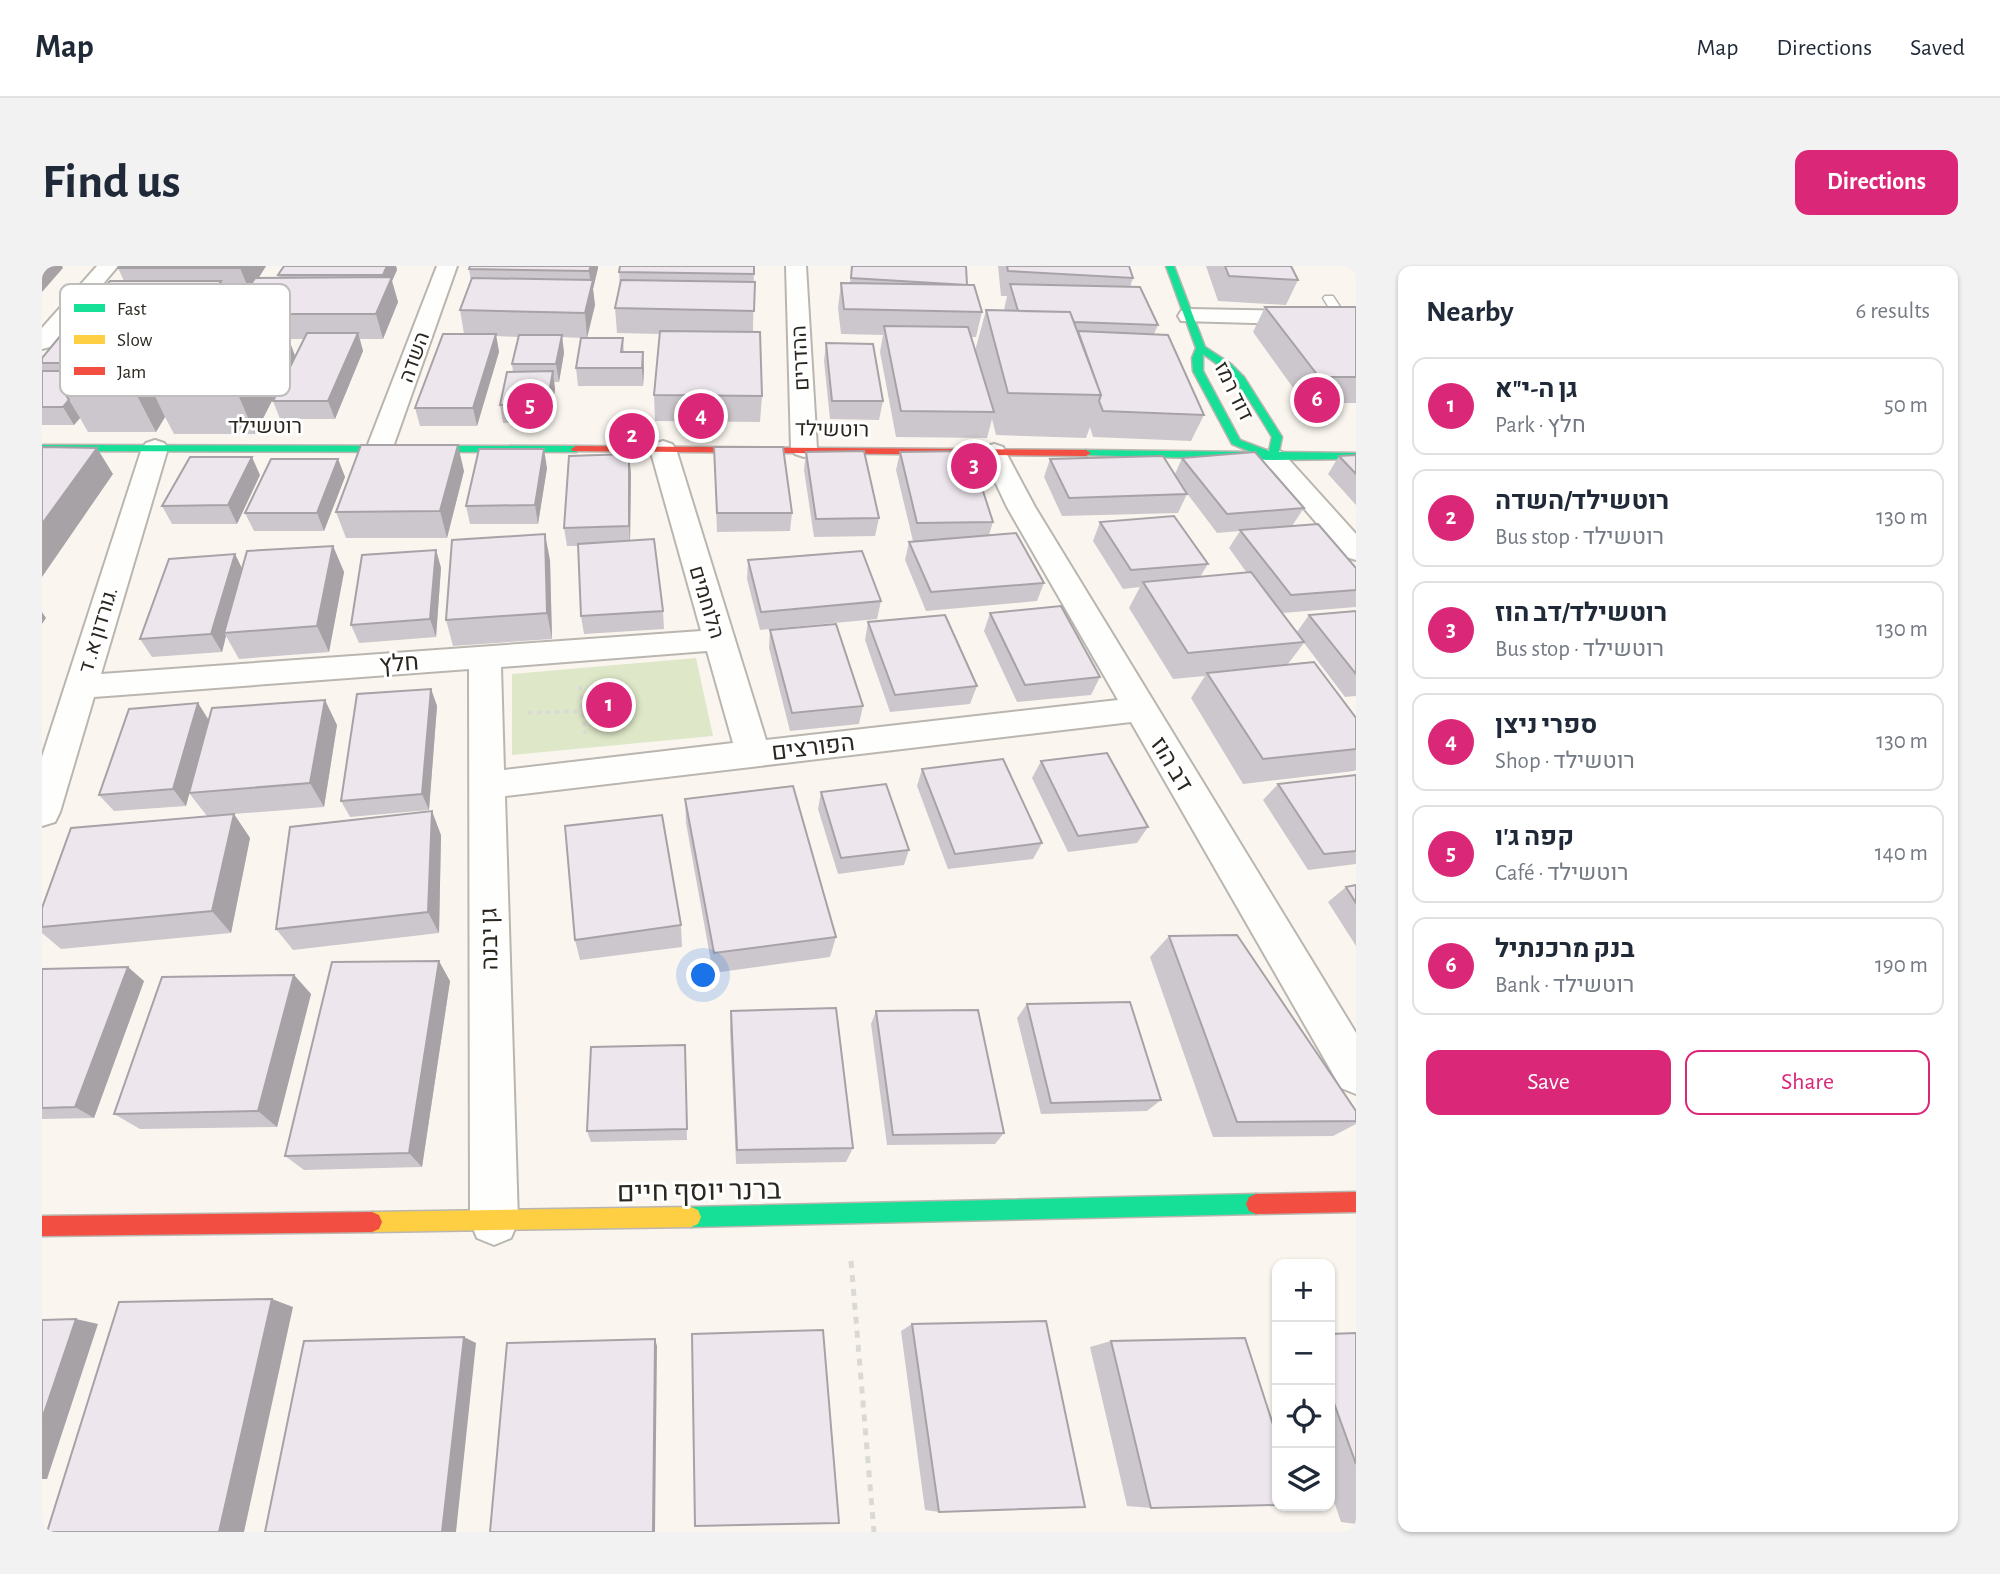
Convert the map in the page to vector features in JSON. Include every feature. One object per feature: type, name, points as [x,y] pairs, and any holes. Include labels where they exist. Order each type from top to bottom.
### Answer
[{"type":"main road","name":"דוד רמז","points":[[1171,266],[1201,348],[1228,366],[1241,379],[1280,444]]},
{"type":"main road","name":"דוד רמז","points":[[1201,348],[1196,358],[1198,372],[1236,442]]},
{"type":"main road","name":"רוטשילד","points":[[1202,455],[1236,442],[1280,444],[1356,456]]},
{"type":"main road","name":"רוטשילד","points":[[42,448],[804,449],[1202,455],[1280,444]]},
{"type":"main road","name":"ברנר יוסף חיים","points":[[42,1226],[494,1220],[1356,1202]]},
{"type":"street","points":[[92,284],[108,266]]},
{"type":"street","name":"השדה","points":[[380,447],[447,266]]},
{"type":"street","name":"ההדרים","points":[[796,266],[804,449]]},
{"type":"street","points":[[1189,316],[1349,319]]},
{"type":"street","points":[[42,342],[60,321]]},
{"type":"street","points":[[1280,444],[1356,551]]},
{"type":"street","name":"גורדון א. ד.","points":[[42,812],[155,448]]},
{"type":"street","name":"הלוחמים","points":[[663,449],[753,754]]},
{"type":"street","name":"דב הוז","points":[[993,452],[1021,508],[1356,1073]]},
{"type":"street","name":"חלץ","points":[[81,687],[718,640]]},
{"type":"street","name":"גן יבנה","points":[[485,657],[494,1220]]},
{"type":"street","name":"הפורצים","points":[[486,785],[1140,709]]},
{"type":"lane","points":[[1329,298],[1349,319]]},
{"type":"path","points":[[579,683],[584,734]]},
{"type":"path","points":[[486,715],[610,710]]},
{"type":"path","points":[[847,1213],[874,1532]]},
{"type":"green space","points":[[696,658],[713,736],[512,755],[512,674]]},
{"type":"building","points":[[119,266],[241,266],[118,268]]},
{"type":"building","points":[[284,266],[387,266],[383,275],[278,275]]},
{"type":"building","points":[[470,266],[591,266],[589,271],[469,269]]},
{"type":"building","points":[[620,266],[754,266],[754,274],[619,272]]},
{"type":"building","points":[[852,266],[966,266],[967,285],[851,278]]},
{"type":"building","points":[[1007,266],[1129,266],[1133,278],[1008,271]]},
{"type":"building","points":[[1225,266],[1291,266],[1298,280],[1229,276]]},
{"type":"building","points":[[392,277],[376,314],[290,314],[290,284],[251,284],[255,278]]},
{"type":"building","points":[[472,278],[593,280],[585,313],[460,310]]},
{"type":"building","points":[[621,280],[755,282],[754,311],[615,308]]},
{"type":"building","points":[[110,281],[221,281],[219,284],[108,284]]},
{"type":"building","points":[[841,283],[974,285],[982,312],[844,309]]},
{"type":"building","points":[[1010,284],[1140,287],[1158,325],[1074,322],[1070,312],[1018,311]]},
{"type":"building","points":[[1265,307],[1356,307],[1356,377],[1319,377]]},
{"type":"building","points":[[986,310],[1070,312],[1101,395],[1008,393]]},
{"type":"building","points":[[884,326],[968,327],[994,412],[901,411]]},
{"type":"building","points":[[660,331],[760,332],[762,396],[654,395]]},
{"type":"building","points":[[1078,331],[1168,335],[1204,415],[1103,411],[1099,401],[1101,395]]},
{"type":"building","points":[[307,333],[358,333],[328,401],[273,401],[276,396],[290,396],[290,367]]},
{"type":"building","points":[[443,334],[496,334],[473,408],[415,408]]},
{"type":"building","points":[[519,335],[562,335],[556,364],[512,364]]},
{"type":"building","points":[[60,336],[60,363],[42,363],[42,358]]},
{"type":"building","points":[[581,338],[623,338],[621,352],[643,352],[642,368],[576,368]]},
{"type":"building","points":[[826,343],[873,344],[883,401],[832,401]]},
{"type":"building","points":[[42,371],[60,371],[60,396],[67,396],[69,400],[63,407],[42,407]]},
{"type":"building","points":[[553,371],[547,404],[500,405],[507,372]]},
{"type":"building","points":[[361,445],[458,445],[440,511],[336,512]]},
{"type":"building","points":[[42,447],[97,448],[42,524]]},
{"type":"building","points":[[714,447],[783,447],[792,513],[717,513]]},
{"type":"building","points":[[479,449],[544,449],[535,505],[466,506]]},
{"type":"building","points":[[864,451],[879,518],[816,519],[806,452]]},
{"type":"building","points":[[970,451],[993,522],[917,523],[900,452]]},
{"type":"building","points":[[1255,452],[1304,508],[1227,514],[1182,458]]},
{"type":"building","points":[[629,454],[629,526],[564,528],[569,456]]},
{"type":"building","points":[[1356,455],[1356,474],[1339,456]]},
{"type":"building","points":[[1163,456],[1187,494],[1069,498],[1050,459]]},
{"type":"building","points":[[190,457],[252,457],[228,505],[162,506]]},
{"type":"building","points":[[271,459],[338,459],[317,513],[245,513]]},
{"type":"building","points":[[1174,516],[1208,564],[1131,570],[1100,522]]},
{"type":"building","points":[[1318,524],[1356,568],[1356,590],[1291,595],[1240,530]]},
{"type":"building","points":[[1016,533],[1044,583],[931,592],[909,542]]},
{"type":"building","points":[[545,534],[547,613],[446,620],[452,540]]},
{"type":"building","points":[[654,539],[663,611],[581,616],[578,544]]},
{"type":"building","points":[[333,546],[317,626],[224,633],[247,551]]},
{"type":"building","points":[[436,550],[430,619],[351,625],[362,555]]},
{"type":"building","points":[[862,551],[881,601],[761,612],[748,560]]},
{"type":"building","points":[[235,554],[211,634],[140,639],[169,559]]},
{"type":"building","points":[[1251,572],[1304,642],[1188,653],[1143,582]]},
{"type":"building","points":[[1061,606],[1100,677],[1025,685],[990,613]]},
{"type":"building","points":[[1356,611],[1356,674],[1309,615]]},
{"type":"building","points":[[945,615],[977,686],[895,695],[868,622]]},
{"type":"building","points":[[836,624],[863,706],[792,713],[770,630]]},
{"type":"building","points":[[1314,662],[1356,718],[1356,749],[1263,759],[1207,673]]},
{"type":"building","points":[[431,689],[422,794],[341,801],[357,694]]},
{"type":"building","points":[[325,700],[310,783],[189,793],[212,708]]},
{"type":"building","points":[[198,703],[173,789],[99,795],[129,709]]},
{"type":"building","points":[[1107,753],[1148,827],[1078,836],[1041,761]]},
{"type":"building","points":[[1003,759],[1042,843],[955,854],[922,769]]},
{"type":"building","points":[[1356,775],[1356,851],[1324,854],[1278,784]]},
{"type":"building","points":[[886,784],[909,850],[841,858],[821,792]]},
{"type":"building","points":[[793,786],[836,937],[714,953],[685,799]]},
{"type":"building","points":[[432,811],[428,912],[276,929],[290,827]]},
{"type":"building","points":[[234,814],[212,911],[42,927],[42,908],[71,828]]},
{"type":"building","points":[[662,815],[681,925],[575,940],[565,826]]},
{"type":"building","points":[[1356,885],[1356,903],[1346,887]]},
{"type":"building","points":[[1237,935],[1356,1111],[1356,1121],[1237,1122],[1169,936]]},
{"type":"building","points":[[439,961],[409,1153],[285,1156],[332,962]]},
{"type":"building","points":[[128,967],[75,1107],[42,1108],[42,969]]},
{"type":"building","points":[[294,975],[258,1111],[114,1114],[162,977]]},
{"type":"building","points":[[1130,1002],[1161,1100],[1051,1103],[1027,1004]]},
{"type":"building","points":[[836,1008],[853,1148],[737,1150],[731,1011]]},
{"type":"building","points":[[978,1010],[1004,1133],[893,1135],[876,1011]]},
{"type":"building","points":[[685,1045],[687,1129],[587,1131],[591,1047]]},
{"type":"building","points":[[272,1299],[219,1532],[47,1532],[119,1302]]},
{"type":"building","points":[[76,1319],[42,1419],[42,1320]]},
{"type":"building","points":[[1046,1321],[1085,1507],[939,1512],[912,1324]]},
{"type":"building","points":[[823,1330],[839,1523],[695,1526],[692,1334]]},
{"type":"building","points":[[1356,1333],[1356,1464],[1335,1406],[1335,1334]]},
{"type":"building","points":[[464,1337],[442,1532],[265,1532],[304,1341]]},
{"type":"building","points":[[1245,1338],[1272,1422],[1272,1505],[1151,1508],[1111,1341]]},
{"type":"building","points":[[655,1339],[653,1532],[490,1532],[507,1343]]},
{"type":"traffic: fast","points":[[1170,266],[1201,348],[1228,366],[1241,379],[1277,437],[1273,457]]},
{"type":"traffic: fast","points":[[1201,348],[1197,358],[1198,371],[1236,442],[1271,456]]},
{"type":"traffic: fast","points":[[42,448],[576,449]]},
{"type":"traffic: fast","points":[[1086,453],[1356,456]]},
{"type":"traffic: fast","points":[[691,1217],[1256,1204]]},
{"type":"traffic: slow","points":[[372,1222],[691,1217]]},
{"type":"traffic: jam","points":[[576,449],[1086,453]]},
{"type":"traffic: jam","points":[[1256,1204],[1356,1202]]},
{"type":"traffic: jam","points":[[42,1226],[372,1222]]},
{"type":"place","name":"בנק מרכנתיל","points":[[1317,400]]},
{"type":"place","name":"קפה ג'ו","points":[[530,406]]},
{"type":"place","name":"ספרי ניצן","points":[[701,416]]},
{"type":"place","name":"רוטשילד/השדה","points":[[632,436]]},
{"type":"place","name":"רוטשילד/דב הוז","points":[[974,466]]},
{"type":"place","name":"גן ה-י\"א","points":[[609,705]]}]
